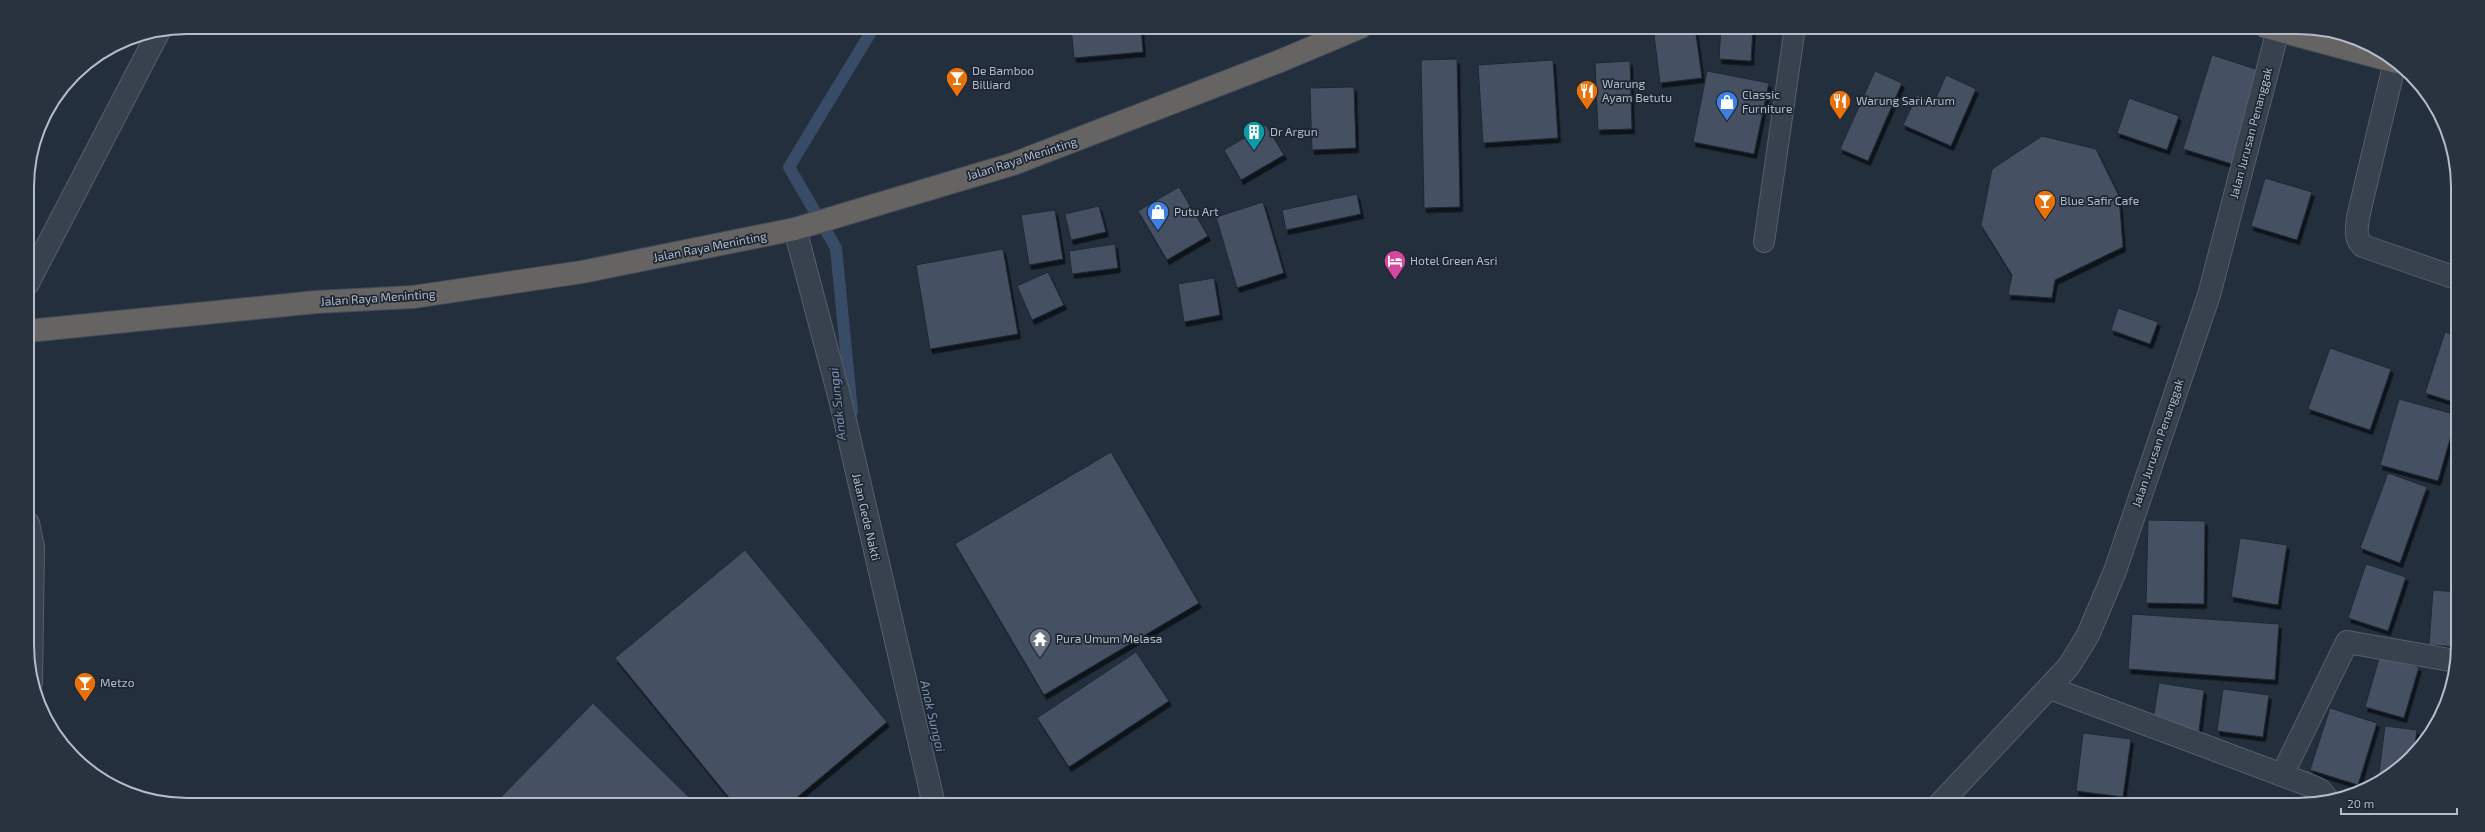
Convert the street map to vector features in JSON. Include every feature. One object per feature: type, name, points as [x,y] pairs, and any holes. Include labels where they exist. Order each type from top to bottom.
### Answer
[{"type":"highway","name":"Jalan Raya Meninting","points":[[34,330],[316,302],[413,297],[582,272],[802,228],[862,208],[1013,164],[1280,61],[1344,34]]},
{"type":"highway","points":[[2291,34],[2380,58]]},
{"type":"street","name":"Jalan Jurusan Penanggak","points":[[1946,798],[2069,666],[2088,634],[2115,571],[2209,295],[2271,34]]},
{"type":"street","points":[[34,269],[156,37]]},
{"type":"street","points":[[2394,69],[2358,217],[2357,236],[2359,242],[2363,246],[2451,276]]},
{"type":"street","name":"Jalan Gede Nakti","points":[[802,228],[932,798]]},
{"type":"street","points":[[2282,774],[2347,642],[2450,660]]},
{"type":"street","points":[[2050,688],[2282,774],[2320,790],[2325,796]]},
{"type":"lane","points":[[1764,242],[1794,34]]},
{"type":"building","points":[[1072,34],[1142,34],[1143,52],[1074,58]]},
{"type":"building","points":[[1654,34],[1696,34],[1702,78],[1660,83]]},
{"type":"building","points":[[1721,34],[1753,34],[1751,61],[1719,59]]},
{"type":"building","points":[[2212,55],[2262,71],[2232,164],[2183,149]]},
{"type":"building","points":[[1457,59],[1460,207],[1424,208],[1421,60]]},
{"type":"building","points":[[1553,60],[1558,138],[1483,143],[1478,65]]},
{"type":"building","points":[[1630,61],[1632,129],[1598,130],[1595,63]]},
{"type":"building","points":[[1707,71],[1769,83],[1754,154],[1693,142]]},
{"type":"building","points":[[1875,71],[1902,83],[1868,161],[1840,149]]},
{"type":"building","points":[[1946,75],[1976,89],[1951,146],[1903,125],[1917,95],[1934,103]]},
{"type":"building","points":[[1354,87],[1356,148],[1312,150],[1310,88]]},
{"type":"building","points":[[2129,98],[2179,116],[2167,150],[2117,133]]},
{"type":"building","name":"Dr Argun","points":[[1266,125],[1284,155],[1241,180],[1224,150]]},
{"type":"building","points":[[2042,136],[2096,149],[2119,196],[2123,247],[2055,280],[2052,298],[2008,295],[2012,275],[1981,225],[1992,169]]},
{"type":"building","points":[[2265,178],[2312,192],[2297,240],[2251,226]]},
{"type":"building","points":[[1179,187],[1208,236],[1167,260],[1138,211]]},
{"type":"building","points":[[1357,194],[1361,214],[1286,230],[1282,210]]},
{"type":"building","points":[[1263,202],[1284,273],[1237,288],[1216,217]]},
{"type":"building","points":[[1099,206],[1106,232],[1071,240],[1065,214]]},
{"type":"building","points":[[1055,210],[1063,259],[1029,265],[1021,215]]},
{"type":"building","points":[[1115,244],[1118,268],[1072,274],[1069,251]]},
{"type":"building","points":[[1003,249],[1018,334],[930,349],[916,265]]},
{"type":"building","points":[[1048,272],[1064,305],[1032,320],[1017,286]]},
{"type":"building","points":[[1214,278],[1220,315],[1184,322],[1178,284]]},
{"type":"building","points":[[2118,308],[2158,322],[2150,344],[2111,330]]},
{"type":"building","points":[[2445,332],[2451,334],[2451,401],[2425,393]]},
{"type":"building","points":[[2330,348],[2391,369],[2370,430],[2308,409]]},
{"type":"building","points":[[2399,399],[2451,413],[2451,436],[2438,481],[2380,465]]},
{"type":"building","points":[[1111,452],[1199,603],[1044,695],[955,544]]},
{"type":"building","points":[[2388,473],[2427,487],[2400,563],[2360,548]]},
{"type":"building","points":[[2148,520],[2205,521],[2204,604],[2146,603]]},
{"type":"building","points":[[2240,538],[2287,545],[2278,605],[2231,597]]},
{"type":"building","points":[[745,550],[887,722],[796,798],[729,798],[615,658]]},
{"type":"building","points":[[2366,564],[2406,577],[2388,631],[2348,618]]},
{"type":"building","points":[[2433,590],[2451,591],[2451,647],[2429,645]]},
{"type":"building","points":[[2132,614],[2279,624],[2275,680],[2128,669]]},
{"type":"building","points":[[1136,652],[1169,701],[1069,767],[1037,718]]},
{"type":"building","points":[[2380,655],[2419,667],[2404,718],[2365,707]]},
{"type":"building","points":[[2159,683],[2204,690],[2199,731],[2152,725]]},
{"type":"building","points":[[2223,689],[2269,695],[2263,737],[2217,731]]},
{"type":"building","points":[[593,703],[690,798],[500,798]]},
{"type":"building","points":[[2330,708],[2377,723],[2358,785],[2310,770]]},
{"type":"building","points":[[2385,726],[2417,730],[2415,743],[2413,746],[2399,760],[2379,775]]},
{"type":"building","points":[[2083,733],[2131,739],[2123,797],[2076,791]]},
{"type":"waterway","name":"Anak Sungai","points":[[852,412],[836,248],[789,167],[870,34]]},
{"type":"place","name":"De Bamboo Billiard","points":[[957,98]]},
{"type":"place","name":"Warung Ayam Betutu","points":[[1587,110]]},
{"type":"place","name":"Warung Sari Arum","points":[[1840,120]]},
{"type":"place","name":"Classic Furniture","points":[[1727,122]]},
{"type":"place","name":"Dr Argun","points":[[1254,152]]},
{"type":"place","name":"Blue Safir Cafe","points":[[2045,220]]},
{"type":"place","name":"Putu Art","points":[[1158,232]]},
{"type":"place","name":"Hotel Green Asri","points":[[1395,280]]},
{"type":"place","name":"Pura Umum Melasa","points":[[1040,658]]},
{"type":"place","name":"Metzo","points":[[85,702]]}]
